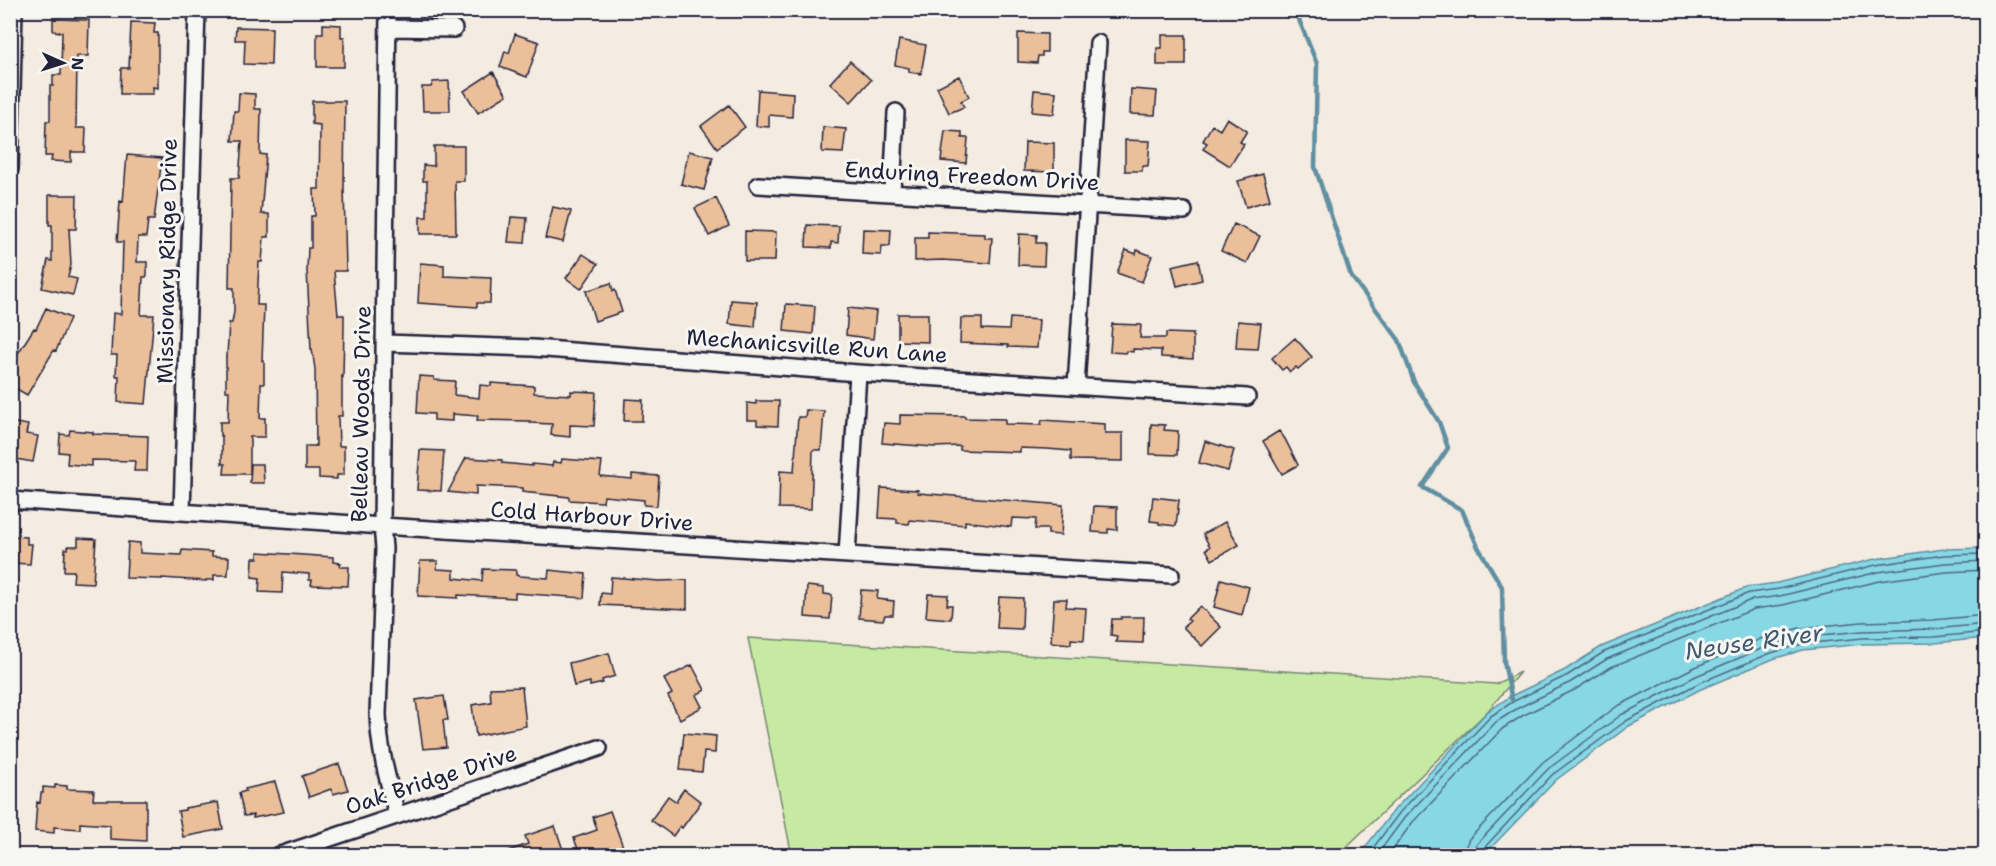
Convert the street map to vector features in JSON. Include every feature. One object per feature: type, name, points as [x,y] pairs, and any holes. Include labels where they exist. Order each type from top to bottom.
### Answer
[{"type":"street","points":[[10,169],[14,10]]},
{"type":"street","name":"Missionary Ridge Drive","points":[[182,512],[197,10]]},
{"type":"street","name":"Belleau Woods Drive","points":[[388,10],[382,526],[384,548],[378,714],[383,764],[398,815]]},
{"type":"street","points":[[388,28],[454,29]]},
{"type":"street","points":[[1076,386],[1098,43]]},
{"type":"street","points":[[892,193],[896,112]]},
{"type":"street","name":"Enduring Freedom Drive","points":[[758,185],[1184,212]]},
{"type":"street","name":"Mechanicsville Run Lane","points":[[385,343],[533,348],[858,373],[1246,397]]},
{"type":"street","points":[[847,555],[858,373]]},
{"type":"street","name":"Cold Harbour Drive","points":[[10,500],[382,526],[1171,575]]},
{"type":"street","name":"Oak Bridge Drive","points":[[277,855],[598,748]]},
{"type":"green space","points":[[748,638],[1496,684],[1520,672],[1487,712],[1338,855],[792,856]]},
{"type":"water","name":"Neuse River","points":[[1985,548],[1985,638],[1935,643],[1863,644],[1803,650],[1773,659],[1701,689],[1629,726],[1556,780],[1484,855],[1359,855],[1395,809],[1487,712],[1511,696],[1565,670],[1601,647],[1748,587],[1777,583],[1875,559],[1944,549]]},
{"type":"building","points":[[53,19],[89,20],[88,56],[77,56],[76,128],[86,128],[85,152],[71,152],[71,162],[51,161],[52,156],[45,156],[46,121],[50,121],[50,86],[53,86],[53,75],[61,75],[62,32],[53,31]]},
{"type":"building","points":[[131,22],[155,23],[154,33],[158,33],[158,88],[153,87],[153,94],[120,94],[121,68],[129,68]]},
{"type":"building","points":[[323,24],[341,25],[341,37],[344,37],[344,67],[317,67],[317,33],[323,33]]},
{"type":"building","points":[[236,27],[272,28],[271,65],[244,64],[245,40],[235,40]]},
{"type":"building","points":[[1018,33],[1047,34],[1047,52],[1042,52],[1042,56],[1038,56],[1037,63],[1018,62]]},
{"type":"building","points":[[515,34],[539,42],[527,77],[500,67],[505,51],[509,53]]},
{"type":"building","points":[[1162,35],[1186,35],[1186,65],[1157,65],[1157,48],[1162,48]]},
{"type":"building","points":[[899,40],[926,45],[921,74],[909,72],[909,68],[895,65]]},
{"type":"building","points":[[850,61],[871,80],[851,102],[830,83]]},
{"type":"building","points":[[493,72],[507,95],[478,113],[464,91]]},
{"type":"building","points":[[959,76],[969,97],[961,101],[964,107],[949,113],[937,87]]},
{"type":"building","points":[[449,81],[450,111],[423,111],[422,87],[431,87],[433,82]]},
{"type":"building","points":[[1131,89],[1157,91],[1155,115],[1130,114]]},
{"type":"building","points":[[758,90],[793,93],[792,117],[769,115],[769,127],[756,126]]},
{"type":"building","points":[[1034,90],[1056,92],[1054,114],[1032,112]]},
{"type":"building","points":[[239,93],[255,94],[255,109],[261,109],[260,154],[266,155],[261,214],[269,214],[269,237],[264,237],[262,262],[259,262],[257,305],[264,305],[262,361],[264,361],[264,384],[261,384],[260,418],[265,418],[265,437],[250,437],[250,474],[224,474],[220,422],[228,422],[229,391],[226,391],[226,356],[229,323],[232,323],[234,312],[234,288],[229,288],[231,178],[239,178],[242,141],[232,141],[234,111],[238,111]]},
{"type":"building","points":[[312,101],[345,101],[346,271],[334,271],[338,315],[344,315],[342,416],[338,416],[339,446],[344,446],[344,475],[337,475],[337,479],[319,478],[319,470],[305,470],[305,446],[316,446],[315,369],[311,349],[307,270],[308,248],[311,248],[311,216],[315,216],[314,189],[319,189],[320,125],[312,124]]},
{"type":"building","points":[[729,105],[745,127],[717,148],[701,126]]},
{"type":"building","points":[[1227,118],[1247,131],[1240,142],[1244,144],[1230,166],[1203,149],[1207,143],[1203,141],[1212,125],[1220,130]]},
{"type":"building","points":[[823,127],[846,129],[843,153],[822,152]]},
{"type":"building","points":[[945,131],[962,132],[962,138],[968,138],[966,163],[941,161]]},
{"type":"building","points":[[1125,140],[1150,141],[1148,166],[1143,166],[1142,171],[1125,171]]},
{"type":"building","points":[[1025,142],[1054,143],[1054,172],[1024,171]]},
{"type":"building","points":[[434,146],[464,146],[464,181],[455,181],[456,234],[420,234],[420,217],[427,217],[427,181],[423,181],[423,165],[434,166]]},
{"type":"building","points":[[689,151],[713,157],[704,190],[681,184]]},
{"type":"building","points":[[127,155],[162,158],[154,220],[148,220],[146,237],[138,237],[137,262],[147,262],[147,275],[143,277],[141,315],[154,315],[146,404],[118,402],[117,355],[111,355],[113,313],[121,314],[123,242],[117,242]]},
{"type":"building","points":[[1263,174],[1270,200],[1246,207],[1238,181]]},
{"type":"building","points":[[49,195],[77,195],[76,229],[69,229],[71,265],[68,277],[77,279],[73,295],[42,288],[48,260],[52,261]]},
{"type":"building","points":[[716,198],[729,226],[709,236],[695,208]]},
{"type":"building","points":[[553,207],[571,211],[563,242],[545,238]]},
{"type":"building","points":[[511,217],[527,218],[525,243],[508,242]]},
{"type":"building","points":[[1234,224],[1260,236],[1247,263],[1221,251]]},
{"type":"building","points":[[807,225],[839,226],[838,243],[831,242],[831,248],[806,247]]},
{"type":"building","points":[[863,229],[891,230],[890,246],[882,246],[881,255],[862,254]]},
{"type":"building","points":[[745,231],[776,232],[775,261],[745,261]]},
{"type":"building","points":[[928,232],[985,234],[985,238],[992,238],[990,263],[915,261],[915,238],[928,238]]},
{"type":"building","points":[[1019,234],[1037,235],[1036,243],[1045,243],[1044,266],[1018,265]]},
{"type":"building","points":[[1126,250],[1136,254],[1137,250],[1152,256],[1142,282],[1117,273]]},
{"type":"building","points":[[583,254],[598,264],[581,289],[566,278]]},
{"type":"building","points":[[1198,260],[1202,280],[1177,286],[1172,266]]},
{"type":"building","points":[[420,263],[444,265],[444,276],[491,278],[490,303],[477,303],[477,307],[418,303]]},
{"type":"building","points":[[611,283],[622,312],[595,321],[586,291]]},
{"type":"building","points":[[731,300],[757,302],[755,327],[729,324]]},
{"type":"building","points":[[786,304],[815,306],[813,334],[784,331]]},
{"type":"building","points":[[46,308],[70,318],[56,351],[54,350],[27,395],[10,385],[10,366],[34,328],[36,329]]},
{"type":"building","points":[[848,308],[876,311],[873,339],[846,335]]},
{"type":"building","points":[[898,314],[928,314],[928,342],[898,341]]},
{"type":"building","points":[[961,318],[982,318],[982,329],[1009,330],[1010,318],[1039,320],[1037,348],[960,343]]},
{"type":"building","points":[[1238,321],[1261,323],[1258,349],[1236,348]]},
{"type":"building","points":[[1112,324],[1141,325],[1140,338],[1166,338],[1166,333],[1193,334],[1193,359],[1161,357],[1161,350],[1133,349],[1133,352],[1126,351],[1126,353],[1110,352]]},
{"type":"building","points":[[1295,338],[1312,357],[1298,369],[1296,367],[1290,372],[1286,367],[1282,370],[1272,358]]},
{"type":"building","points":[[419,376],[434,377],[434,380],[455,381],[454,395],[479,398],[480,385],[491,386],[491,383],[534,386],[534,393],[571,395],[571,391],[596,392],[594,426],[570,425],[570,437],[551,435],[552,424],[530,423],[530,421],[477,420],[478,416],[452,414],[452,421],[434,420],[434,414],[417,413]]},
{"type":"building","points":[[625,399],[643,400],[642,421],[624,421]]},
{"type":"building","points":[[756,401],[779,401],[778,426],[757,425],[757,420],[747,420],[747,403],[756,404]]},
{"type":"building","points":[[806,410],[824,411],[821,450],[813,450],[811,509],[779,508],[780,471],[794,472],[798,417],[805,417]]},
{"type":"building","points":[[900,415],[1005,419],[1005,424],[1041,425],[1042,420],[1105,424],[1105,433],[1123,433],[1123,461],[1071,460],[1071,451],[1047,449],[1020,448],[1020,452],[960,450],[960,446],[934,447],[882,443],[884,423],[900,424]]},
{"type":"building","points":[[10,422],[28,425],[26,434],[38,436],[33,462],[10,458]]},
{"type":"building","points":[[1151,424],[1165,425],[1164,430],[1178,431],[1177,455],[1150,454]]},
{"type":"building","points":[[70,430],[93,432],[93,434],[148,436],[147,471],[134,471],[135,461],[91,460],[91,466],[67,464],[68,453],[59,452],[60,434],[69,435]]},
{"type":"building","points":[[1279,431],[1298,465],[1282,474],[1263,441]]},
{"type":"building","points":[[1205,441],[1234,450],[1228,471],[1199,463]]},
{"type":"building","points":[[420,450],[444,451],[441,491],[417,490]]},
{"type":"building","points":[[466,458],[502,460],[502,463],[532,466],[532,464],[552,466],[553,462],[561,463],[562,459],[602,462],[600,476],[632,479],[632,474],[659,476],[657,506],[644,505],[644,500],[604,496],[603,502],[569,500],[569,497],[522,492],[522,488],[476,486],[476,495],[448,492]]},
{"type":"building","points":[[251,464],[263,464],[264,483],[250,483]]},
{"type":"building","points":[[881,488],[1063,505],[1061,535],[1048,534],[1048,529],[1035,529],[1036,519],[1012,518],[1011,527],[965,521],[965,525],[910,520],[909,524],[897,523],[897,519],[879,518]]},
{"type":"building","points":[[1153,497],[1179,500],[1176,526],[1150,521]]},
{"type":"building","points":[[1094,506],[1117,507],[1117,530],[1108,529],[1108,533],[1092,532]]},
{"type":"building","points":[[1225,522],[1239,545],[1212,560],[1206,549],[1210,547],[1203,534]]},
{"type":"building","points":[[10,536],[27,537],[27,544],[32,544],[30,564],[10,563]]},
{"type":"building","points":[[78,538],[96,539],[93,583],[73,582],[74,571],[64,571],[65,549],[68,549],[68,546],[78,546]]},
{"type":"building","points":[[128,542],[140,543],[140,553],[181,555],[182,550],[212,552],[212,556],[229,557],[228,575],[214,575],[214,580],[206,581],[126,578]]},
{"type":"building","points":[[258,552],[333,557],[333,562],[341,563],[340,567],[349,567],[348,586],[311,585],[312,580],[309,580],[309,574],[283,572],[282,593],[259,592],[260,578],[252,577],[253,558],[258,558]]},
{"type":"building","points":[[420,561],[438,561],[437,569],[454,570],[454,578],[482,581],[483,569],[516,570],[516,575],[519,576],[548,578],[549,570],[586,574],[584,598],[515,593],[515,598],[458,595],[458,598],[418,596]]},
{"type":"building","points":[[611,577],[659,581],[687,580],[687,609],[600,605],[601,593],[610,594]]},
{"type":"building","points":[[1221,579],[1249,587],[1242,615],[1214,607]]},
{"type":"building","points":[[807,586],[824,588],[824,594],[832,595],[830,619],[805,617]]},
{"type":"building","points":[[861,590],[878,591],[877,599],[894,601],[893,615],[885,615],[883,620],[859,618]]},
{"type":"building","points":[[928,594],[948,595],[947,605],[952,605],[951,619],[926,617]]},
{"type":"building","points":[[999,597],[1023,598],[1022,629],[997,628]]},
{"type":"building","points":[[1054,599],[1067,599],[1066,607],[1086,608],[1084,640],[1071,639],[1071,644],[1051,642]]},
{"type":"building","points":[[1200,606],[1221,627],[1202,646],[1183,627],[1190,621],[1187,619]]},
{"type":"building","points":[[1121,617],[1144,617],[1143,643],[1116,642],[1117,636],[1111,635],[1112,619],[1121,619]]},
{"type":"building","points":[[609,653],[615,676],[602,680],[603,683],[590,686],[590,682],[574,686],[569,663]]},
{"type":"building","points":[[692,665],[705,690],[696,695],[702,707],[680,719],[668,696],[672,694],[664,679]]},
{"type":"building","points":[[522,687],[526,726],[476,736],[472,705],[491,702],[490,688]]},
{"type":"building","points":[[444,696],[448,720],[443,720],[446,747],[423,749],[416,700]]},
{"type":"building","points":[[684,733],[716,736],[715,753],[704,752],[702,772],[680,770]]},
{"type":"building","points":[[339,764],[348,790],[333,794],[331,789],[309,797],[302,776]]},
{"type":"building","points":[[275,782],[284,812],[253,818],[253,815],[244,816],[239,793],[246,791],[245,789]]},
{"type":"building","points":[[55,785],[67,786],[67,789],[94,790],[93,800],[146,800],[146,841],[110,839],[110,825],[80,823],[80,829],[54,827],[54,833],[35,831],[37,802],[40,803],[43,787],[55,788]]},
{"type":"building","points":[[684,789],[701,802],[682,828],[680,826],[673,836],[651,820],[668,796],[677,802]]},
{"type":"building","points":[[218,802],[223,829],[183,837],[178,811]]},
{"type":"building","points":[[610,811],[626,855],[580,855],[574,838],[597,830],[593,817]]},
{"type":"building","points":[[555,826],[564,853],[500,855],[528,844],[525,836]]},
{"type":"waterway","points":[[1295,10],[1317,64],[1315,167],[1351,276],[1399,340],[1414,382],[1439,422],[1448,448],[1422,487],[1462,510],[1478,547],[1502,587],[1504,662],[1512,700]]}]
